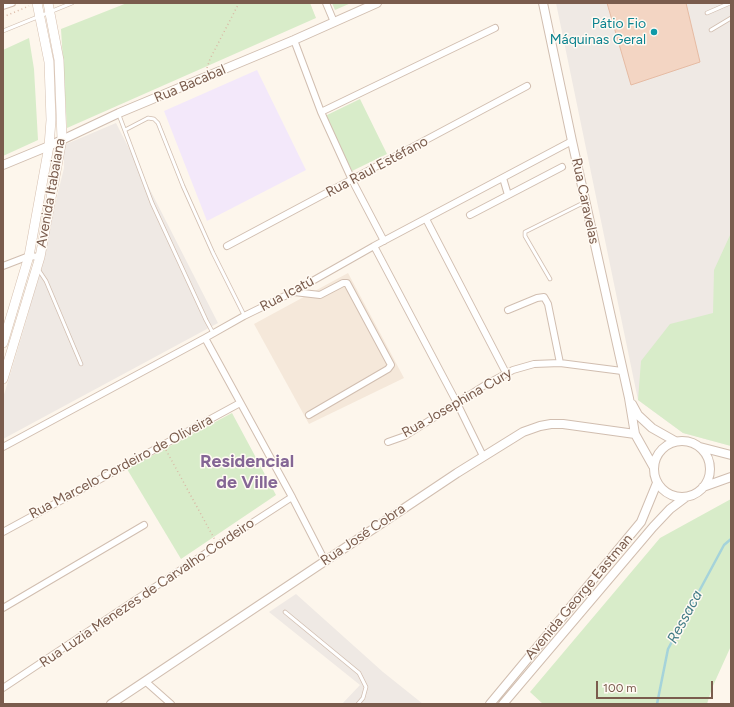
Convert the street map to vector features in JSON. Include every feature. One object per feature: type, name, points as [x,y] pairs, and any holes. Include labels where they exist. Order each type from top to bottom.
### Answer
[{"type":"main road","name":"Avenida Itabaiana","points":[[3,343],[29,256],[49,146],[51,120],[49,62],[40,16],[33,4]]},
{"type":"main road","name":"Avenida Itabaiana","points":[[3,379],[40,257],[62,139],[59,60],[49,8]]},
{"type":"street","points":[[3,6],[12,3]]},
{"type":"street","points":[[326,3],[334,22]]},
{"type":"street","name":"Rua Bacabal","points":[[3,165],[49,146],[119,113],[294,40],[377,3]]},
{"type":"street","name":"Rua Caravelas","points":[[543,3],[585,202],[629,398]]},
{"type":"street","points":[[321,112],[495,28]]},
{"type":"street","points":[[294,40],[321,112],[352,180],[384,241]]},
{"type":"street","name":"Rua Raul Estéfano","points":[[227,246],[527,86]]},
{"type":"street","name":"Rua Icatú","points":[[3,447],[244,316],[294,292],[374,246],[572,141]]},
{"type":"street","points":[[470,215],[562,166]]},
{"type":"street","points":[[503,178],[508,195]]},
{"type":"street","points":[[426,219],[506,373]]},
{"type":"street","points":[[374,246],[457,402],[483,456]]},
{"type":"street","points":[[3,266],[29,256],[40,257]]},
{"type":"street","points":[[294,292],[320,295],[342,283],[347,283],[390,365],[388,369],[309,415]]},
{"type":"street","points":[[508,310],[544,297],[548,304],[560,363]]},
{"type":"street","points":[[205,338],[292,497],[325,561]]},
{"type":"street","name":"Rua Josephina Cury","points":[[388,442],[405,436],[457,402],[513,370],[534,364],[560,363],[622,371]]},
{"type":"street","points":[[629,398],[635,434],[653,466],[657,483],[662,489],[669,494],[678,497],[686,497],[693,495],[703,487],[731,477]]},
{"type":"street","points":[[629,398],[638,415],[652,428],[675,441]]},
{"type":"street","name":"Rua Marcelo Cordeiro de Oliveira","points":[[3,532],[240,403]]},
{"type":"street","name":"Rua José Cobra","points":[[111,704],[483,456],[523,432],[551,424],[570,425],[635,434]]},
{"type":"street","points":[[653,466],[660,450],[667,444],[675,441],[684,440],[731,455]]},
{"type":"street","points":[[700,446],[706,453],[710,471],[708,479],[703,487]]},
{"type":"street","name":"Avenida George Eastman","points":[[490,704],[641,522],[657,483]]},
{"type":"street","name":"Rua Luzia Menezes de Carvalho Cordeiro","points":[[3,688],[292,497]]},
{"type":"street","name":"Avenida George Eastman","points":[[503,704],[653,527],[670,509],[686,497]]},
{"type":"street","points":[[3,608],[144,525]]},
{"type":"street","points":[[145,681],[171,704]]},
{"type":"lane","points":[[3,31],[40,16],[49,8],[72,3]]},
{"type":"lane","points":[[707,13],[730,3]]},
{"type":"lane","points":[[711,30],[731,18]]},
{"type":"lane","points":[[119,113],[152,203],[213,333]]},
{"type":"lane","points":[[125,130],[148,118],[154,119],[158,123],[183,186],[244,316]]},
{"type":"lane","points":[[550,279],[525,232],[585,202]]},
{"type":"lane","points":[[36,268],[46,281],[81,364]]},
{"type":"lane","points":[[285,612],[359,674],[366,687],[363,698],[358,704]]},
{"type":"path","points":[[204,78],[210,59],[239,3]]},
{"type":"path","points":[[3,17],[33,4]]},
{"type":"path","points":[[163,444],[218,545]]},
{"type":"shaded area","points":[[556,3],[731,3],[731,446],[683,433],[638,400]]},
{"type":"shaded area","points":[[257,70],[306,170],[207,221],[164,111]]},
{"type":"shaded area","points":[[116,123],[218,323],[3,439],[3,398],[27,318],[64,168],[64,145]]},
{"type":"shaded area","points":[[348,273],[404,378],[309,424],[254,324]]},
{"type":"shaded area","points":[[296,594],[383,672],[423,704],[342,704],[360,685],[269,612]]},
{"type":"green space","points":[[127,3],[310,3],[316,18],[67,128],[61,29]]},
{"type":"green space","points":[[332,3],[351,3],[335,10]]},
{"type":"green space","points":[[29,38],[34,69],[38,140],[3,156],[3,50]]},
{"type":"green space","points":[[360,99],[387,154],[352,171],[325,116]]},
{"type":"green space","points":[[731,233],[731,446],[683,433],[638,400],[641,361],[670,324],[713,313],[714,270]]},
{"type":"green space","points":[[232,413],[276,495],[181,559],[127,469]]},
{"type":"green space","points":[[731,499],[731,646],[712,688],[707,704],[543,704],[530,692],[660,538]]},
{"type":"building","name":"Pátio Fio Máquinas Geral","points":[[607,3],[686,3],[700,62],[631,85]]},
{"type":"waterway","name":"Ressaca","points":[[657,704],[668,649],[724,545],[731,539]]},
{"type":"place","name":"Pátio Fio Máquinas Geral","points":[[654,32]]},
{"type":"district","name":"Residencial de Ville","points":[[247,472]]}]
